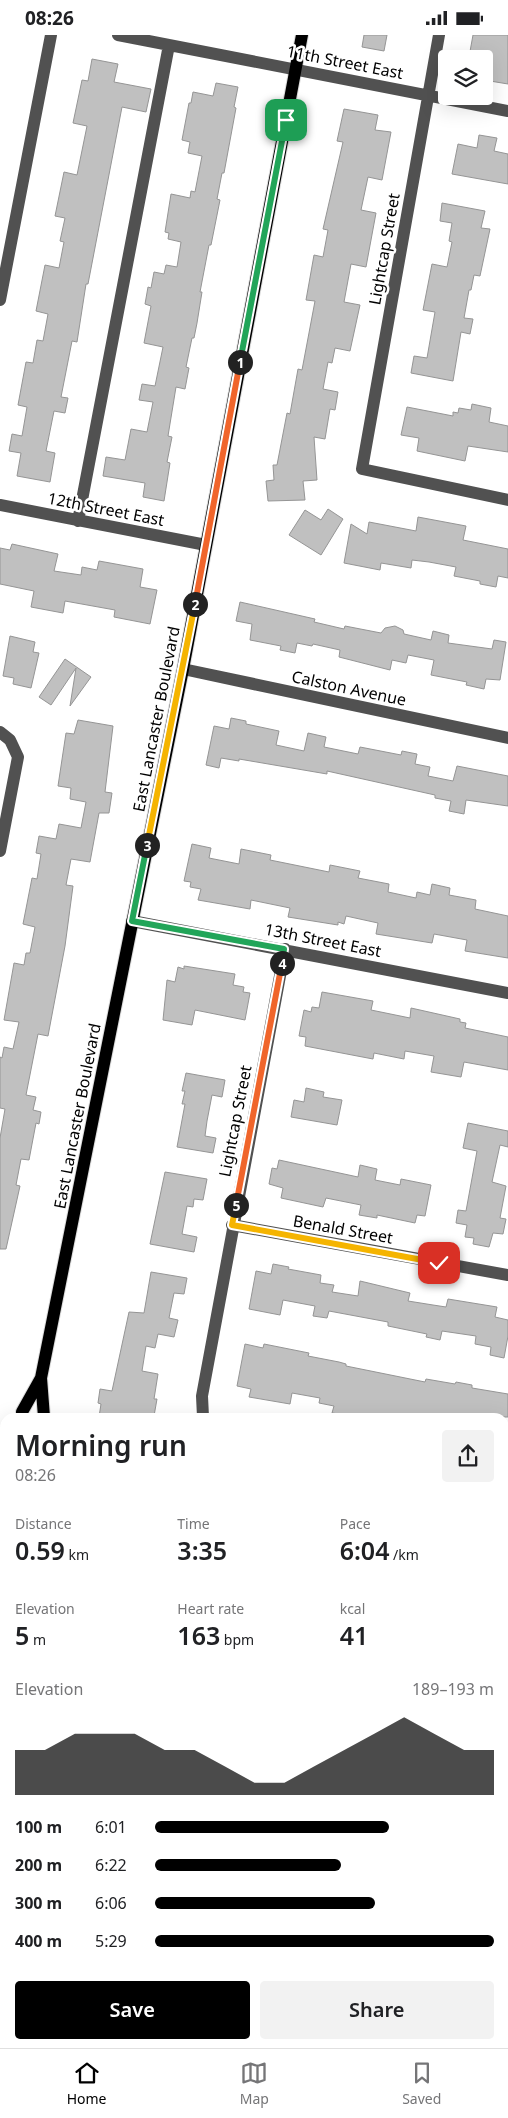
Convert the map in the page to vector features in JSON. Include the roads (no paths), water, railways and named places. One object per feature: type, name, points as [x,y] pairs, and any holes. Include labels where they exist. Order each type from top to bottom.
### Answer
[{"type":"main road","name":"East Lancaster Boulevard","points":[[44,1413],[41,1378],[183,669],[302,35]]},
{"type":"main road","name":"East Lancaster Boulevard","points":[[22,1413],[41,1378]]},
{"type":"street","points":[[0,300],[4,256],[51,35]]},
{"type":"street","name":"11th Street East","points":[[118,35],[508,111]]},
{"type":"street","name":"Lightcap Street","points":[[439,35],[362,469],[508,500]]},
{"type":"street","points":[[78,521],[169,45]]},
{"type":"street","name":"12th Street East","points":[[0,505],[206,545]]},
{"type":"street","name":"Calston Avenue","points":[[183,669],[508,738]]},
{"type":"street","points":[[0,851],[18,757],[5,736]]},
{"type":"street","name":"13th Street East","points":[[132,921],[508,993]]},
{"type":"street","name":"Lightcap Street","points":[[203,1413],[202,1396],[284,949]]},
{"type":"street","name":"Benald Street","points":[[232,1225],[508,1275]]}]
